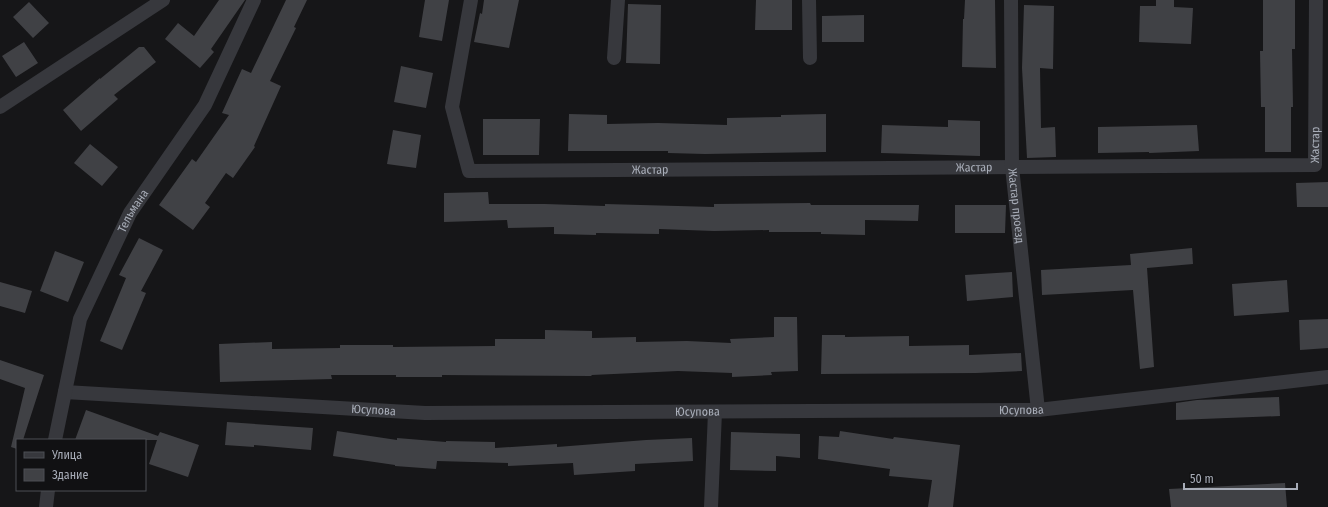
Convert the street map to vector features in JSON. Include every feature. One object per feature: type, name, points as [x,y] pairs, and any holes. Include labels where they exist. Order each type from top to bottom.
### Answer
[{"type":"street","points":[[0,107],[163,0]]},
{"type":"street","name":"Тельмана","points":[[56,439],[80,319],[130,213],[204,105],[254,0]]},
{"type":"street","name":"Жастар","points":[[471,0],[452,107],[469,171],[1314,165],[1316,0]]},
{"type":"street","points":[[614,58],[618,0]]},
{"type":"street","points":[[809,0],[810,58]]},
{"type":"street","name":"Жастар проезд","points":[[1011,0],[1012,167],[1038,410]]},
{"type":"street","name":"Юсупова","points":[[65,392],[425,413],[1038,410],[1328,378]]},
{"type":"street","points":[[711,507],[714,412]]},
{"type":"street","points":[[46,507],[48,491]]},
{"type":"building","points":[[219,0],[245,0],[211,49],[214,52],[200,68],[165,39],[178,23],[194,36]]},
{"type":"building","points":[[286,0],[307,0],[294,27],[296,28],[270,81],[281,86],[254,146],[255,147],[233,178],[226,173],[205,203],[210,207],[193,230],[159,205],[192,159],[196,162],[229,115],[222,113],[242,69],[251,73]]},
{"type":"building","points":[[425,0],[449,0],[442,41],[419,37]]},
{"type":"building","points":[[484,0],[519,0],[509,48],[474,42],[480,13],[482,14]]},
{"type":"building","points":[[756,0],[792,0],[792,30],[755,30]]},
{"type":"building","points":[[965,0],[995,0],[996,68],[962,67]]},
{"type":"building","points":[[1156,0],[1174,0],[1174,7],[1193,8],[1191,44],[1139,42],[1140,6],[1156,6]]},
{"type":"building","points":[[1263,0],[1295,0],[1295,49],[1292,49],[1293,107],[1291,107],[1291,152],[1265,152],[1265,107],[1261,107],[1260,51],[1263,51]]},
{"type":"building","points":[[29,2],[49,23],[33,38],[13,17]]},
{"type":"building","points":[[628,4],[661,5],[660,64],[626,63]]},
{"type":"building","points":[[1024,5],[1054,6],[1053,69],[1040,68],[1041,128],[1055,127],[1056,157],[1027,158],[1022,68]]},
{"type":"building","points":[[864,15],[864,42],[822,42],[822,16]]},
{"type":"building","points":[[24,42],[38,63],[16,77],[2,56]]},
{"type":"building","points":[[139,47],[144,47],[156,62],[114,95],[118,99],[81,131],[63,110]]},
{"type":"building","points":[[401,66],[433,73],[426,108],[394,102]]},
{"type":"building","points":[[569,114],[607,115],[607,124],[658,123],[727,125],[727,118],[826,114],[826,152],[705,154],[668,153],[668,151],[568,151]]},
{"type":"building","points":[[483,119],[540,119],[539,155],[483,155]]},
{"type":"building","points":[[948,120],[980,121],[980,156],[881,153],[882,125],[948,127]]},
{"type":"building","points":[[1197,125],[1199,151],[1098,153],[1098,127]]},
{"type":"building","points":[[393,130],[421,135],[416,168],[387,164]]},
{"type":"building","points":[[90,144],[118,167],[102,186],[74,163]]},
{"type":"building","points":[[1328,182],[1328,207],[1297,207],[1296,183]]},
{"type":"building","points":[[488,192],[489,204],[605,206],[605,204],[714,207],[714,204],[810,203],[811,205],[919,205],[918,221],[865,220],[865,235],[821,234],[821,232],[769,232],[769,230],[714,231],[659,229],[659,234],[554,234],[554,227],[508,228],[507,220],[444,222],[444,193]]},
{"type":"building","points":[[955,205],[1006,205],[1005,233],[955,233]]},
{"type":"building","points":[[139,238],[163,250],[141,291],[146,293],[122,350],[100,341],[126,278],[119,275]]},
{"type":"building","points":[[1192,248],[1193,264],[1147,268],[1154,367],[1140,369],[1133,290],[1042,295],[1041,270],[1131,265],[1130,254]]},
{"type":"building","points":[[55,251],[84,262],[68,302],[40,291]]},
{"type":"building","points":[[1012,272],[1013,297],[967,301],[965,275]]},
{"type":"building","points":[[1287,280],[1289,312],[1234,316],[1232,284]]},
{"type":"building","points":[[0,282],[32,291],[25,313],[0,306]]},
{"type":"building","points":[[774,317],[797,317],[798,371],[771,372],[772,375],[732,377],[732,373],[678,371],[591,376],[442,375],[442,377],[396,377],[396,375],[331,375],[332,379],[220,382],[219,344],[272,342],[272,349],[340,348],[340,345],[393,345],[393,347],[495,346],[495,339],[545,339],[545,330],[592,331],[592,338],[636,337],[636,342],[687,341],[731,343],[730,339],[774,337]]},
{"type":"building","points":[[1328,319],[1328,348],[1300,350],[1299,320]]},
{"type":"building","points":[[822,335],[845,335],[845,337],[909,336],[909,346],[969,345],[969,355],[1021,353],[1022,371],[976,373],[821,374]]},
{"type":"building","points":[[0,360],[44,375],[23,439],[16,439],[16,449],[11,447],[25,388],[0,379]]},
{"type":"building","points":[[1279,397],[1280,416],[1176,420],[1176,403],[1197,400]]},
{"type":"building","points":[[86,410],[158,436],[160,432],[199,445],[188,477],[149,464],[157,440],[75,439]]},
{"type":"building","points":[[227,422],[313,428],[311,450],[254,445],[254,447],[225,445]]},
{"type":"building","points":[[337,431],[397,440],[397,438],[446,442],[495,442],[495,448],[557,444],[557,447],[692,438],[693,461],[635,464],[635,471],[574,475],[573,463],[508,466],[508,463],[437,461],[436,469],[395,466],[333,456]]},
{"type":"building","points":[[840,431],[893,439],[894,437],[960,445],[953,507],[928,507],[932,480],[889,476],[890,469],[818,459],[819,436],[839,437]]},
{"type":"building","points":[[731,432],[800,434],[800,458],[776,456],[776,471],[730,470]]},
{"type":"building","points":[[1285,483],[1287,507],[1171,507],[1169,489]]}]
